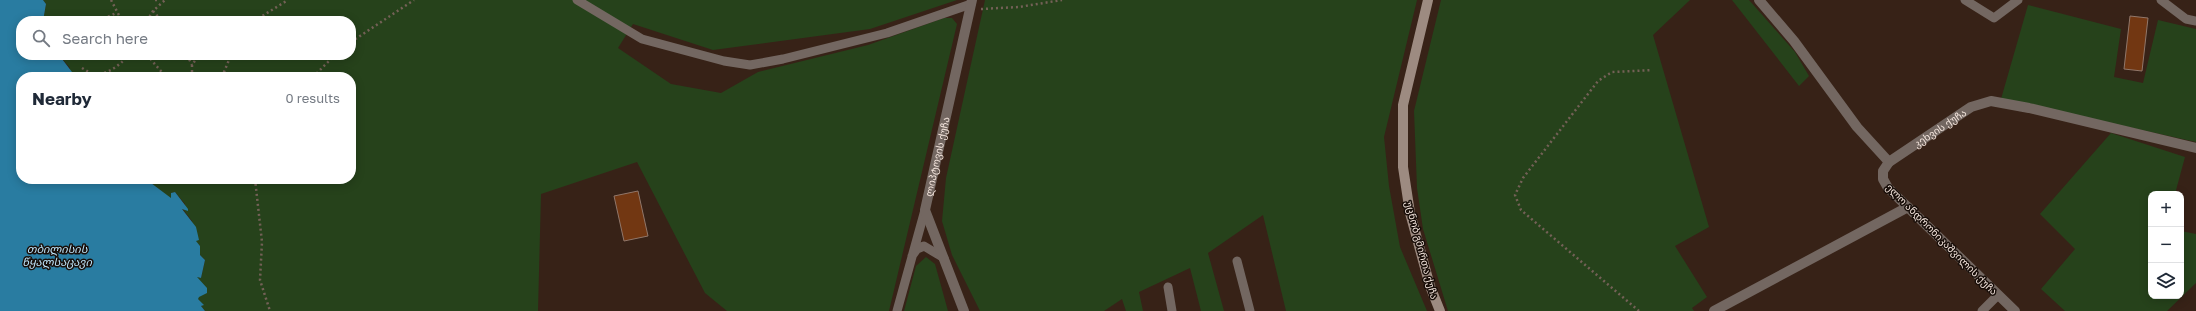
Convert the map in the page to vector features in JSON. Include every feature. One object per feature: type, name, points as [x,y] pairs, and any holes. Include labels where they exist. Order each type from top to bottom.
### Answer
[{"type":"main road","name":"უცნობ გმირთა ქუჩა","points":[[1428,0],[1403,105],[1404,167],[1410,213],[1430,286],[1440,311]]},
{"type":"street","points":[[1759,0],[1794,41],[1857,127],[1889,162]]},
{"type":"street","name":"ლიპტოვის ქუჩა","points":[[925,210],[974,5]]},
{"type":"street","name":"კეხვის ქუჩა","points":[[1889,162],[1970,107],[1991,101],[2029,108],[2196,148]]},
{"type":"street","name":"ელო ანდრონიკაშვილის ქუჩა","points":[[1889,162],[1883,171],[1883,179],[1888,188],[2015,311]]},
{"type":"street","points":[[1714,311],[1908,207]]},
{"type":"street","points":[[925,210],[964,311]]},
{"type":"lane","points":[[577,0],[642,39],[724,61],[750,65],[783,59],[887,33],[974,5]]},
{"type":"lane","points":[[1965,0],[1994,18],[2018,0]]},
{"type":"lane","points":[[2161,0],[2186,19],[2196,21]]},
{"type":"lane","name":"ლიპტოვის ქუჩა","points":[[897,311],[925,210]]},
{"type":"lane","points":[[910,261],[917,249],[924,246],[944,258]]},
{"type":"lane","points":[[1237,261],[1250,311]]},
{"type":"lane","points":[[1168,287],[1172,311]]},
{"type":"lane","points":[[1982,311],[1998,295]]},
{"type":"path","points":[[111,0],[118,16]]},
{"type":"path","points":[[150,16],[153,10],[165,0]]},
{"type":"path","points":[[260,16],[288,0]]},
{"type":"path","points":[[356,39],[414,0]]},
{"type":"path","points":[[974,5],[1019,7],[1062,0]]},
{"type":"path","points":[[153,10],[158,16]]},
{"type":"path","points":[[110,16],[116,13]]},
{"type":"path","points":[[109,72],[124,60]]},
{"type":"path","points":[[151,60],[162,72]]},
{"type":"path","points":[[190,60],[192,72]]},
{"type":"path","points":[[192,65],[196,60]]},
{"type":"path","points":[[224,72],[229,60]]},
{"type":"path","points":[[318,72],[330,60]]},
{"type":"path","points":[[82,68],[88,72]]},
{"type":"path","points":[[1639,311],[1521,210],[1515,195],[1523,178],[1598,81],[1612,72],[1652,70]]},
{"type":"path","points":[[256,184],[262,242],[260,280],[270,311]]},
{"type":"green space","points":[[43,0],[957,0],[870,29],[713,50],[633,24],[618,48],[671,84],[721,93],[758,72],[868,45],[944,18],[952,18],[957,24],[889,311],[727,311],[705,293],[637,162],[541,194],[538,311],[205,311],[201,306],[203,305],[198,299],[196,276],[201,278],[205,260],[200,255],[200,246],[195,241],[192,221],[182,208],[185,209],[185,204],[175,192],[171,193],[171,199],[152,184],[356,184],[356,72],[68,72],[70,68],[63,60],[356,60],[356,16],[44,16],[46,4]]},
{"type":"green space","points":[[985,0],[1417,0],[1384,137],[1389,186],[1400,247],[1427,311],[1286,311],[1263,215],[1208,253],[1224,311],[1201,311],[1190,268],[1139,292],[1143,311],[1126,311],[1122,299],[1104,311],[980,311],[952,255],[942,221],[946,178]]},
{"type":"green space","points":[[1441,0],[1690,0],[1653,35],[1709,227],[1675,246],[1707,297],[1692,308],[1694,311],[1448,311],[1423,229],[1417,188],[1414,111]]},
{"type":"green space","points":[[1732,0],[1749,0],[1795,52],[1809,76],[1799,86]]},
{"type":"green space","points":[[2028,5],[2121,29],[2114,77],[2143,83],[2158,20],[2196,29],[2196,142],[2001,99]]},
{"type":"green space","points":[[2111,133],[2185,157],[2176,191],[2148,191],[2148,299],[2179,299],[2167,311],[2065,311],[2041,289],[2075,249],[2040,214]]},
{"type":"green space","points":[[2184,232],[2196,234],[2196,283],[2184,295]]},
{"type":"green space","points":[[926,257],[935,264],[948,311],[904,311],[916,266]]},
{"type":"water","name":"თბილისის წყალსაცავი","points":[[0,0],[43,0],[46,4],[44,16],[16,16],[16,60],[63,60],[72,72],[16,72],[16,184],[152,184],[171,198],[171,193],[175,192],[188,211],[182,209],[196,227],[199,240],[196,241],[200,246],[200,255],[205,260],[201,278],[197,277],[207,288],[207,293],[198,299],[204,305],[201,306],[205,311],[0,311]]},
{"type":"building","points":[[2130,16],[2148,18],[2142,71],[2124,69]]},
{"type":"building","points":[[638,191],[648,236],[624,241],[614,196]]}]
